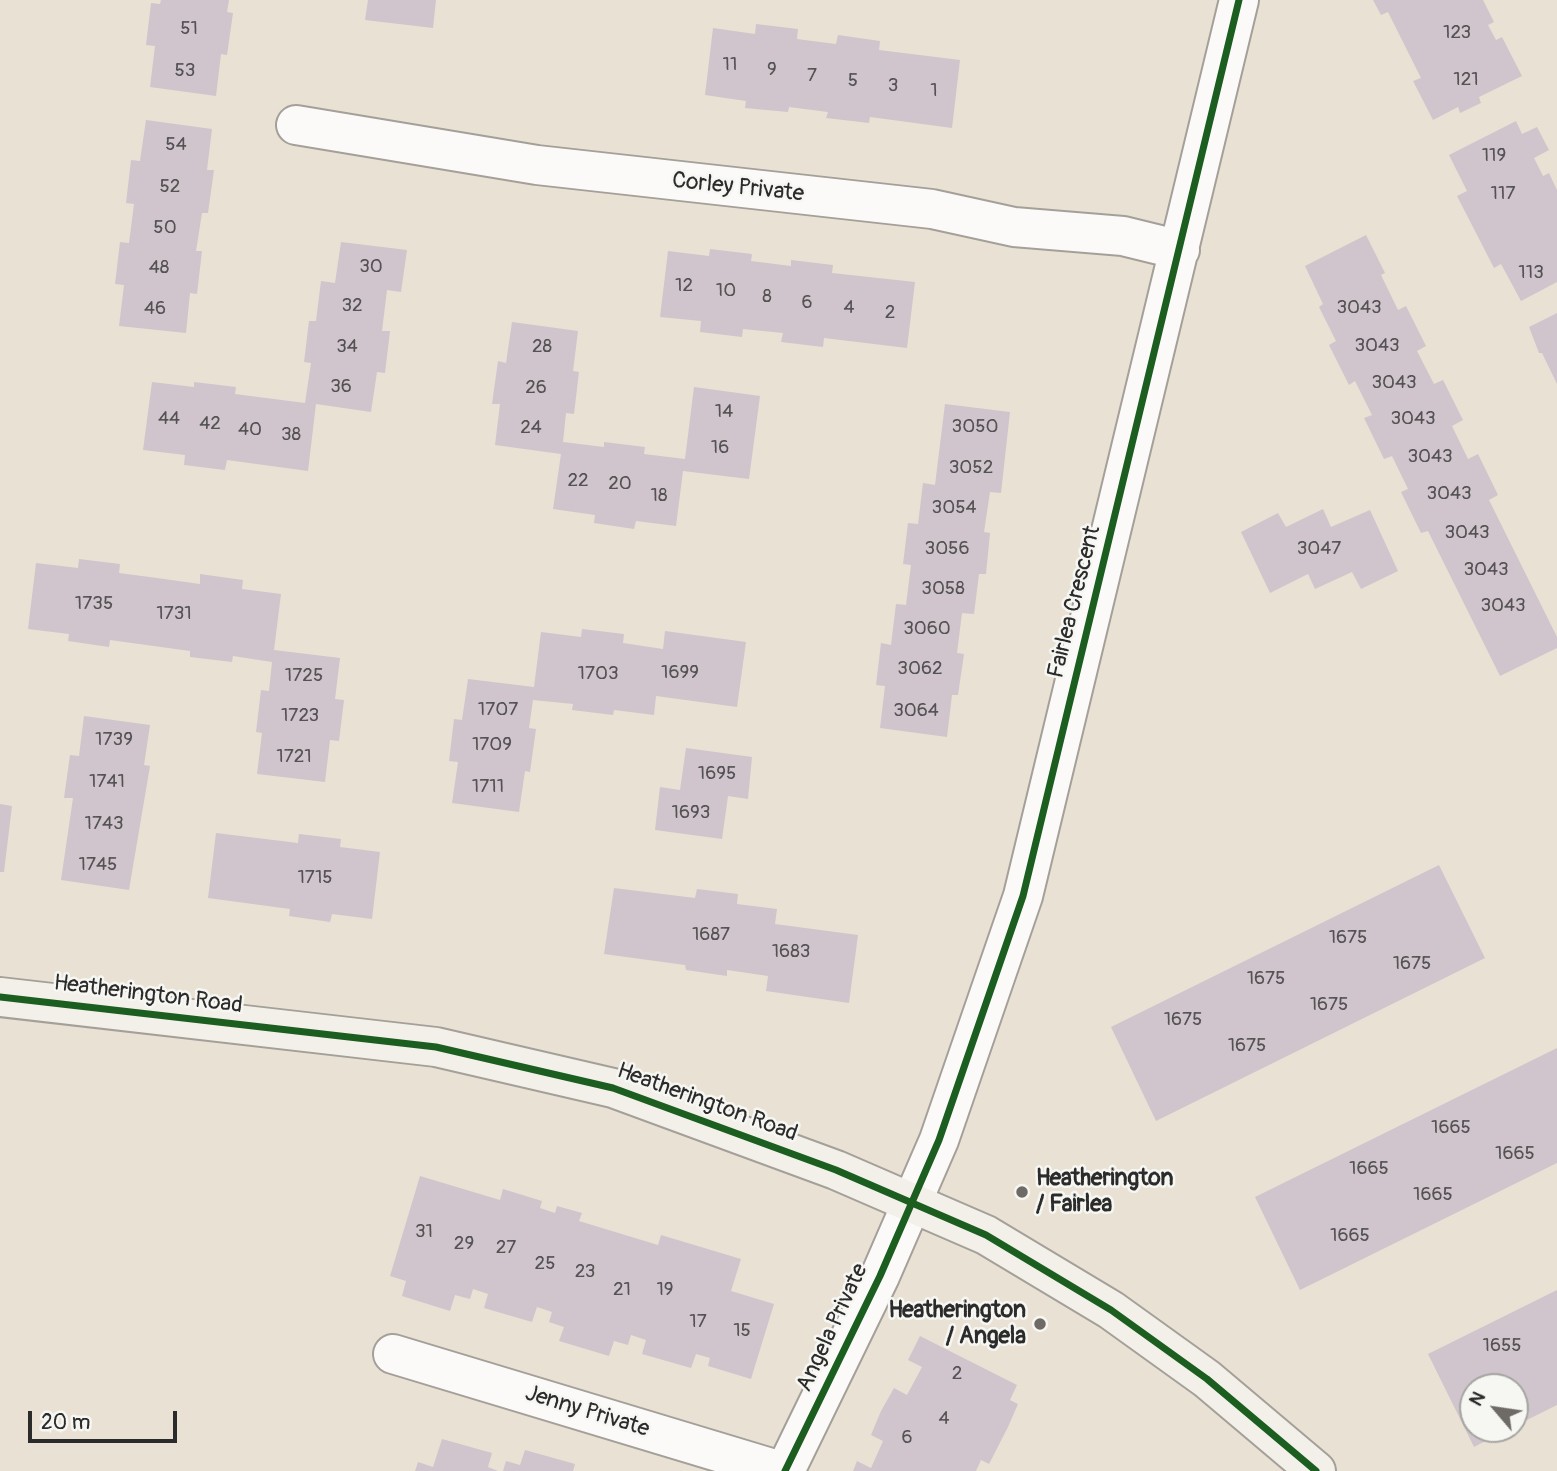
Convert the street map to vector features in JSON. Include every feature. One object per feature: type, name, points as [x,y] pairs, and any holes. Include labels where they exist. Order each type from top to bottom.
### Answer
[{"type":"street","name":"Fairlea Crescent","points":[[911,1201],[939,1140],[1023,896],[1239,0]]},
{"type":"street","name":"Corley Private","points":[[296,125],[537,165],[932,209],[1014,226],[1123,236],[1180,250]]},
{"type":"street","name":"Heatherington Road","points":[[0,997],[436,1047],[613,1088],[911,1201],[986,1235],[1111,1310],[1207,1379],[1316,1471]]},
{"type":"street","name":"Angela Private","points":[[783,1471],[880,1276],[911,1201]]},
{"type":"street","name":"Jenny Private","points":[[393,1354],[783,1471]]},
{"type":"building","points":[[161,0],[229,0],[227,12],[233,13],[227,55],[221,54],[216,96],[150,87],[155,46],[146,45],[151,3],[160,4]]},
{"type":"building","points":[[368,0],[436,0],[433,28],[365,20]]},
{"type":"building","points":[[1373,0],[1483,0],[1494,22],[1488,25],[1496,40],[1502,37],[1522,76],[1479,97],[1481,103],[1460,113],[1458,107],[1433,120],[1413,81],[1421,78],[1388,12],[1381,15]]},
{"type":"building","points":[[756,24],[798,29],[797,39],[836,44],[838,35],[880,41],[879,50],[960,60],[952,128],[870,117],[869,123],[826,118],[828,112],[789,107],[788,112],[745,108],[746,101],[705,95],[713,28],[755,34]]},
{"type":"building","points":[[146,120],[212,129],[207,170],[214,170],[208,213],[202,213],[196,251],[202,251],[197,294],[190,293],[186,333],[119,326],[124,285],[115,284],[120,242],[129,243],[134,204],[126,203],[131,160],[140,161]]},
{"type":"building","points":[[1516,121],[1522,134],[1537,127],[1549,150],[1534,158],[1543,176],[1549,173],[1557,190],[1557,282],[1521,301],[1501,264],[1494,268],[1457,196],[1467,191],[1449,155]]},
{"type":"building","points":[[1366,235],[1385,273],[1381,275],[1398,310],[1406,306],[1426,346],[1417,351],[1434,384],[1443,380],[1463,420],[1452,426],[1468,459],[1478,454],[1498,495],[1489,500],[1557,637],[1557,648],[1500,676],[1428,531],[1421,533],[1401,492],[1408,489],[1392,456],[1384,459],[1364,418],[1372,415],[1355,381],[1349,385],[1329,345],[1336,341],[1319,307],[1323,304],[1305,266]]},
{"type":"building","points":[[341,242],[407,250],[401,292],[387,290],[382,331],[390,331],[385,373],[377,372],[371,412],[316,404],[308,471],[227,460],[225,470],[184,465],[185,455],[143,450],[152,382],[194,387],[194,382],[236,387],[235,394],[305,403],[311,363],[304,362],[309,321],[316,321],[321,281],[335,283]]},
{"type":"building","points":[[710,249],[752,254],[751,261],[791,266],[791,260],[833,265],[832,273],[915,282],[907,348],[824,338],[823,347],[781,342],[783,333],[743,329],[742,337],[700,332],[701,321],[660,317],[668,251],[709,256]]},
{"type":"building","points":[[1557,313],[1557,384],[1542,353],[1539,353],[1529,327]]},
{"type":"building","points":[[512,322],[578,331],[573,371],[579,372],[574,414],[566,413],[563,442],[604,447],[604,442],[645,447],[644,454],[685,459],[694,387],[760,396],[749,479],[683,471],[676,526],[636,521],[634,529],[594,523],[595,515],[553,509],[561,454],[495,445],[500,404],[492,404],[498,361],[506,363]]},
{"type":"building","points":[[945,404],[1010,412],[1001,493],[990,492],[984,532],[990,533],[986,574],[979,574],[974,614],[962,613],[957,653],[964,654],[958,695],[952,695],[947,737],[880,728],[885,686],[876,685],[881,643],[891,645],[896,604],[906,605],[911,565],[903,564],[908,523],[918,524],[923,483],[935,485]]},
{"type":"building","points":[[1323,509],[1331,527],[1370,510],[1398,571],[1361,589],[1352,572],[1315,589],[1308,574],[1270,593],[1241,532],[1278,513],[1286,527]]},
{"type":"building","points":[[79,559],[120,564],[119,573],[200,584],[200,574],[243,580],[242,589],[281,594],[274,650],[340,658],[335,699],[344,700],[339,741],[330,740],[325,782],[257,774],[262,733],[256,732],[261,690],[269,691],[272,662],[233,656],[232,662],[190,657],[190,651],[110,640],[109,647],[68,641],[69,634],[28,629],[36,563],[78,568]]},
{"type":"building","points":[[582,629],[624,634],[623,643],[663,649],[665,631],[746,642],[737,707],[656,696],[654,715],[614,710],[613,715],[572,710],[573,704],[533,700],[529,728],[536,729],[530,772],[525,771],[519,812],[452,803],[458,762],[449,761],[454,719],[462,720],[468,679],[534,687],[541,632],[581,637]]},
{"type":"building","points":[[84,716],[150,725],[144,765],[150,766],[129,890],[61,880],[73,798],[64,798],[70,755],[79,756]]},
{"type":"building","points":[[686,748],[752,757],[748,799],[728,796],[722,839],[655,830],[660,787],[680,790]]},
{"type":"building","points":[[0,804],[12,806],[4,872],[0,872]]},
{"type":"building","points":[[216,833],[298,843],[299,834],[341,839],[340,847],[380,852],[372,919],[332,914],[330,922],[289,916],[290,909],[208,898]]},
{"type":"building","points":[[1439,865],[1485,958],[1156,1121],[1111,1027]]},
{"type":"building","points":[[614,888],[695,898],[697,889],[738,894],[737,904],[777,909],[775,924],[858,935],[849,1003],[766,991],[768,976],[727,970],[727,976],[686,970],[685,965],[604,954]]},
{"type":"building","points":[[1557,1048],[1557,1163],[1300,1290],[1255,1197]]},
{"type":"building","points":[[420,1176],[500,1200],[503,1189],[542,1201],[540,1208],[555,1213],[557,1206],[582,1213],[579,1221],[658,1245],[661,1235],[741,1259],[731,1291],[774,1304],[751,1379],[708,1366],[710,1358],[696,1354],[691,1368],[642,1354],[646,1340],[631,1335],[628,1345],[614,1341],[609,1356],[559,1341],[564,1327],[549,1322],[552,1312],[537,1307],[532,1322],[484,1308],[488,1294],[473,1289],[470,1299],[455,1295],[450,1311],[402,1296],[406,1281],[390,1276]]},
{"type":"building","points":[[1557,1290],[1557,1405],[1529,1419],[1529,1373],[1459,1373],[1459,1417],[1428,1354]]},
{"type":"building","points":[[920,1336],[1017,1385],[1010,1400],[1018,1404],[1008,1427],[989,1464],[981,1460],[976,1471],[853,1471],[857,1461],[871,1468],[883,1441],[871,1435],[881,1411],[894,1388],[907,1395],[922,1367],[908,1360]]},
{"type":"building","points":[[442,1439],[492,1453],[488,1467],[498,1471],[415,1471],[418,1462],[433,1467]]},
{"type":"building","points":[[525,1450],[575,1464],[573,1471],[503,1471],[506,1461],[520,1465]]},
{"type":"cycle path","points":[[785,1471],[880,1276],[939,1140],[1023,896],[1239,0]]},
{"type":"cycle path","points":[[0,997],[436,1047],[613,1088],[836,1170],[986,1235],[1111,1310],[1207,1379],[1316,1471]]},
{"type":"place","name":"Heatherington / Fairlea","points":[[1022,1192]]},
{"type":"place","name":"Heatherington / Angela","points":[[1040,1324]]}]
